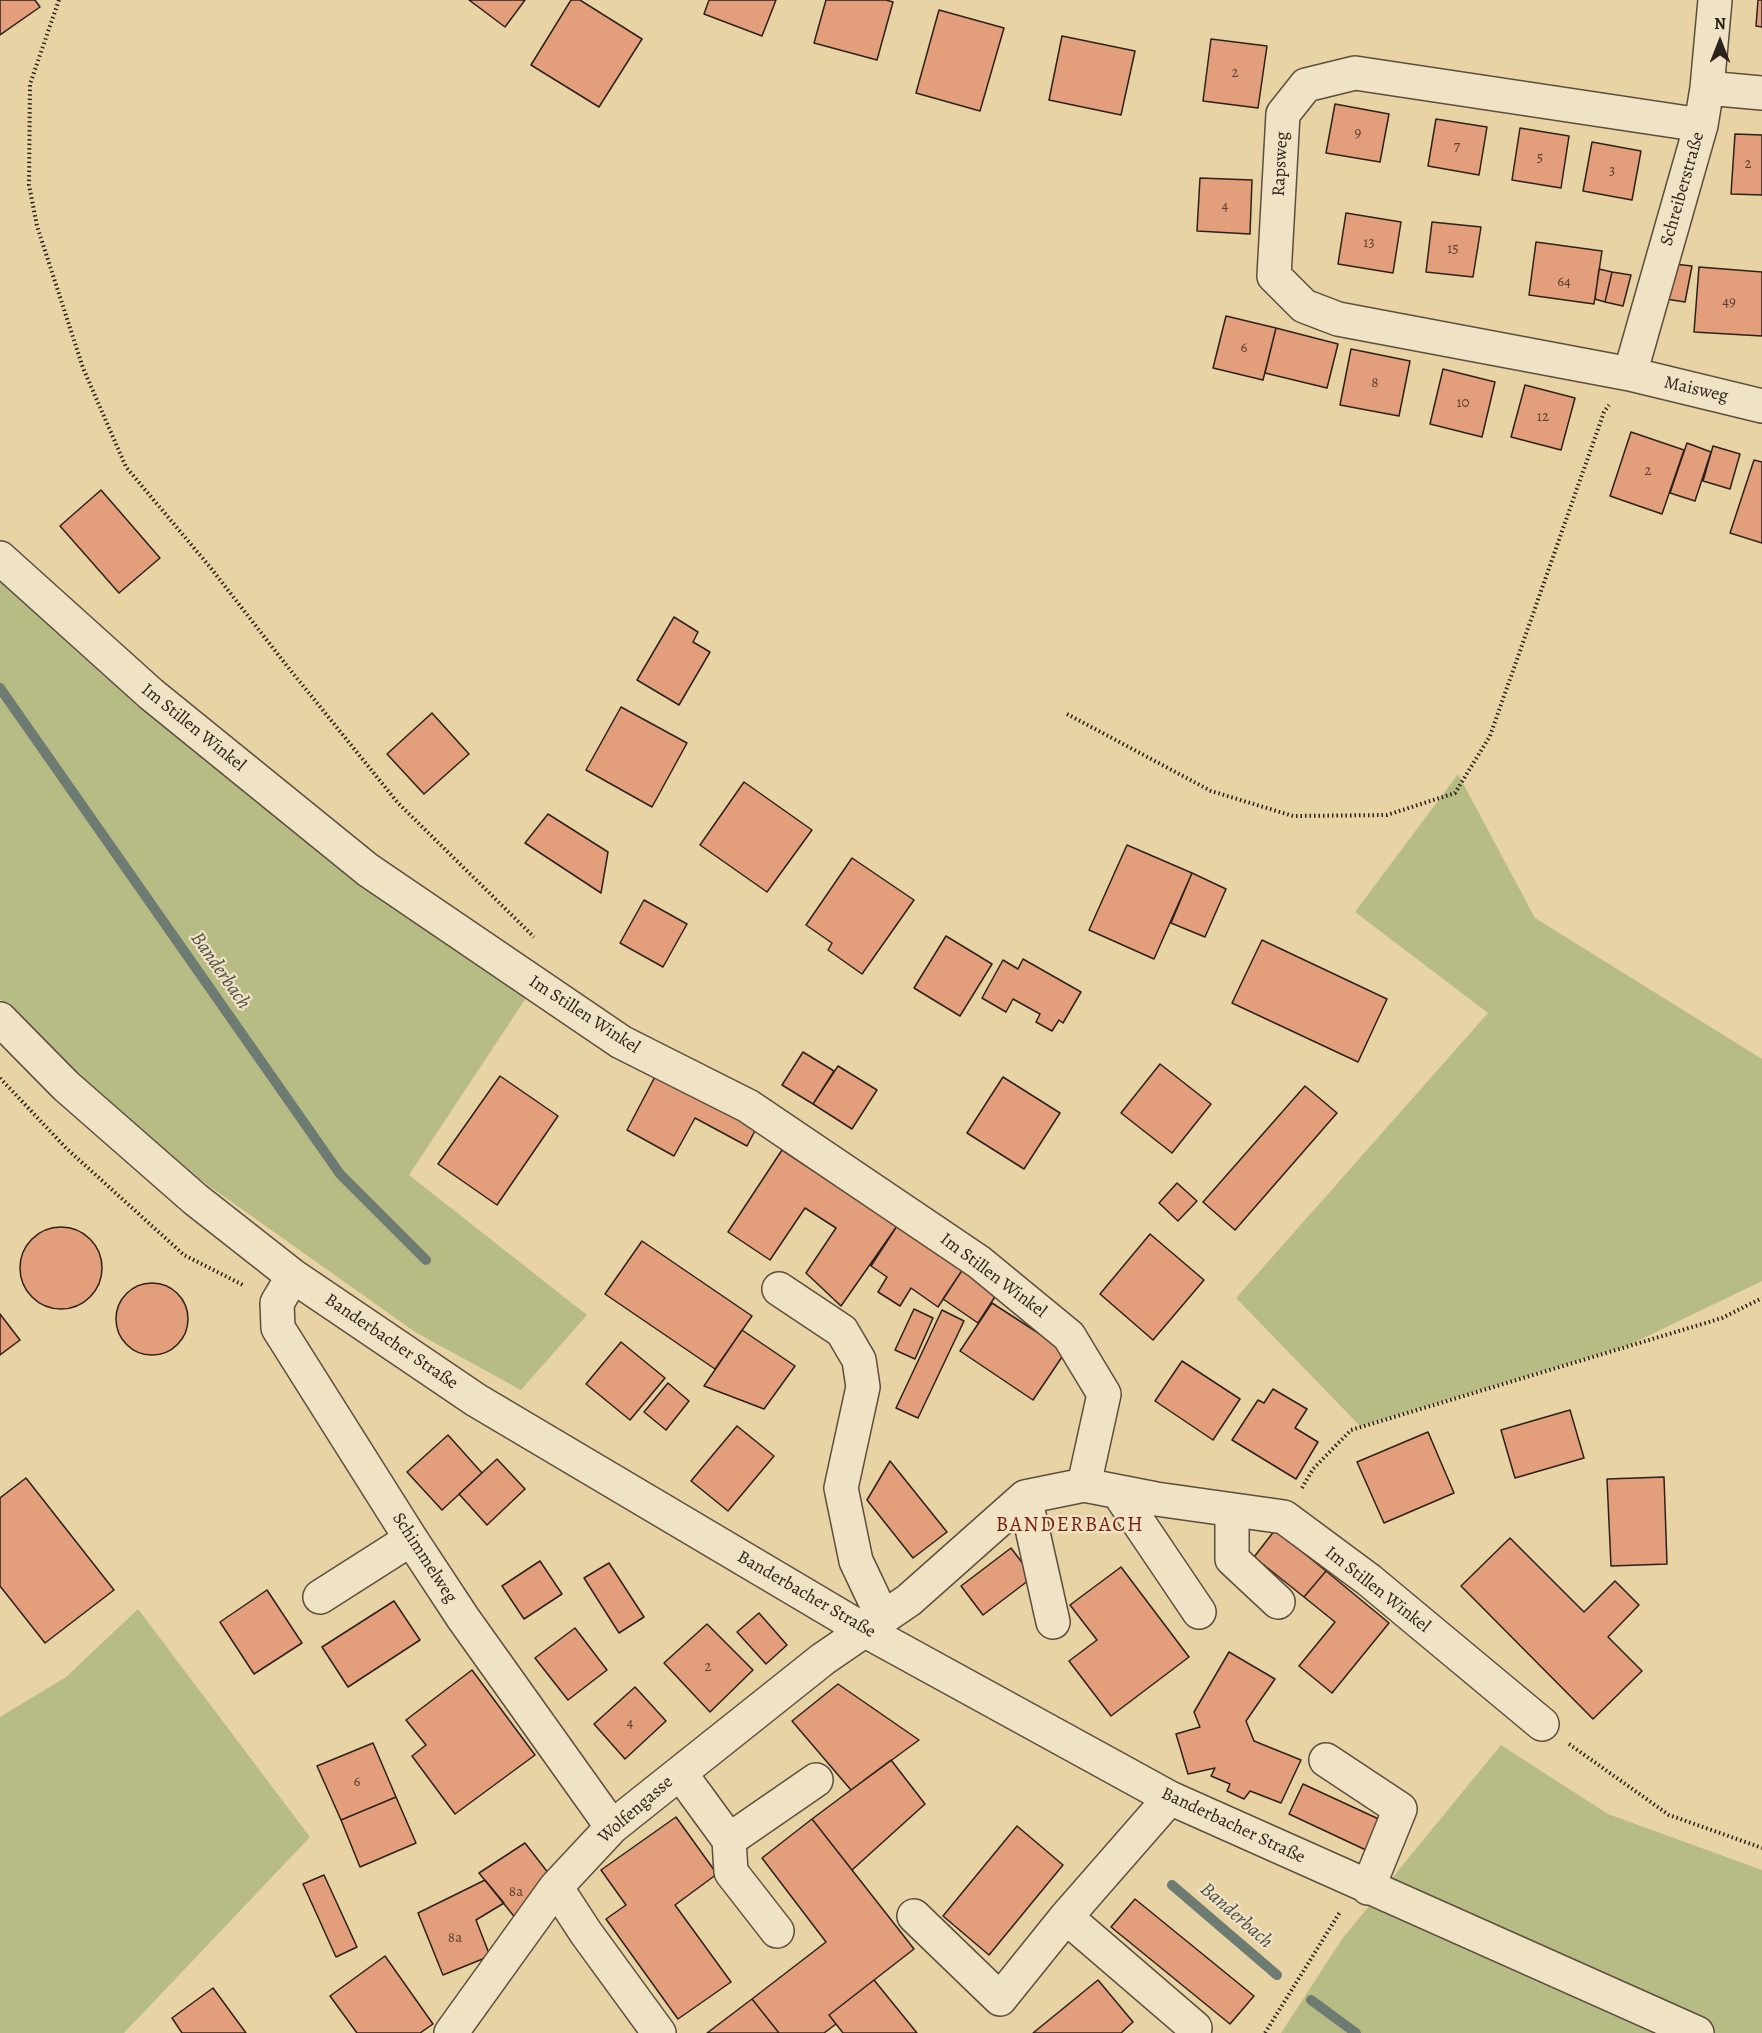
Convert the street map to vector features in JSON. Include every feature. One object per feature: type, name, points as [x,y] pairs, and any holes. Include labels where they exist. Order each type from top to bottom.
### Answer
[{"type":"street","name":"Schreiberstraße","points":[[1630,374],[1701,125],[1707,88],[1715,0]]},
{"type":"street","name":"Rapsweg","points":[[1630,374],[1338,319],[1304,306],[1274,276],[1283,114],[1306,85],[1355,73],[1701,125]]},
{"type":"street","points":[[1707,88],[1762,93]]},
{"type":"street","name":"Maisweg","points":[[1630,374],[1762,406]]},
{"type":"street","name":"Im Stillen Winkel","points":[[0,558],[151,694],[368,870],[621,1042],[748,1106],[979,1262],[1069,1336],[1104,1394],[1084,1485]]},
{"type":"street","name":"Banderbacher Straße","points":[[0,1019],[66,1086],[195,1199],[292,1276],[476,1400],[873,1624],[1170,1798],[1697,2033]]},
{"type":"street","name":"Schimmelweg","points":[[292,1276],[277,1303],[278,1328],[463,1618],[612,1827]]},
{"type":"street","points":[[779,1289],[842,1331],[859,1360],[863,1387],[841,1488],[856,1562],[873,1624],[909,1600],[1025,1497],[1053,1622]]},
{"type":"street","name":"Im Stillen Winkel","points":[[1025,1497],[1084,1485],[1284,1517],[1369,1580],[1542,1724]]},
{"type":"street","points":[[1118,1492],[1199,1612]]},
{"type":"street","points":[[1233,1510],[1233,1559],[1278,1602]]},
{"type":"street","points":[[320,1597],[411,1539]]},
{"type":"street","name":"Wolfengasse","points":[[451,2033],[556,1887],[612,1827],[823,1659],[873,1624]]},
{"type":"street","points":[[1326,1760],[1400,1809],[1363,1885]]},
{"type":"street","points":[[680,1773],[729,1840],[731,1872],[777,1931]]},
{"type":"street","points":[[729,1840],[816,1780]]},
{"type":"street","points":[[914,1916],[1000,1999],[1066,1917],[1170,1798]]},
{"type":"street","points":[[556,1887],[586,1933],[659,2033]]},
{"type":"street","points":[[1066,1917],[1195,2028]]},
{"type":"path","points":[[59,0],[30,84],[29,185],[37,226],[83,368],[126,466],[210,567],[286,666],[398,803],[537,940]]},
{"type":"path","points":[[1067,714],[1211,791],[1293,816],[1387,815],[1455,793],[1490,736],[1604,412],[1630,374]]},
{"type":"path","points":[[1284,1517],[1313,1469],[1351,1430],[1722,1318],[1762,1298]]},
{"type":"path","points":[[1542,1724],[1669,1815],[1762,1848]]},
{"type":"path","points":[[1265,2033],[1363,1885]]},
{"type":"green space","points":[[0,549],[528,995],[409,1175],[587,1315],[521,1390],[415,1332],[133,1132],[0,999]]},
{"type":"green space","points":[[1458,774],[1535,918],[1762,1059],[1762,1281],[1629,1345],[1360,1426],[1236,1298],[1488,1013],[1355,912]]},
{"type":"green space","points":[[138,1609],[310,1837],[124,2033],[0,2033],[0,1717],[66,1677]]},
{"type":"green space","points":[[1501,1745],[1608,1814],[1762,1870],[1762,2033],[1281,2033],[1342,1939]]},
{"type":"building","points":[[0,0],[35,0],[40,7],[0,35]]},
{"type":"building","points":[[469,0],[525,0],[505,27]]},
{"type":"building","points":[[571,0],[580,0],[642,39],[599,107],[531,65]]},
{"type":"building","points":[[709,0],[776,0],[762,36],[704,14]]},
{"type":"building","points":[[826,0],[893,2],[877,60],[814,43]]},
{"type":"building","points":[[1758,0],[1762,0],[1762,27],[1756,26]]},
{"type":"building","points":[[939,10],[1004,28],[980,111],[916,93]]},
{"type":"building","points":[[1062,36],[1135,51],[1121,115],[1049,100]]},
{"type":"building","points":[[1211,39],[1267,46],[1258,108],[1203,101]]},
{"type":"building","points":[[1335,104],[1389,114],[1380,162],[1326,153]]},
{"type":"building","points":[[1436,119],[1487,127],[1479,175],[1428,166]]},
{"type":"building","points":[[1520,128],[1569,136],[1561,188],[1512,180]]},
{"type":"building","points":[[1735,134],[1762,135],[1762,195],[1731,194]]},
{"type":"building","points":[[1592,142],[1641,151],[1632,200],[1583,191]]},
{"type":"building","points":[[1200,178],[1252,180],[1250,234],[1197,231]]},
{"type":"building","points":[[1346,213],[1401,222],[1393,273],[1338,264]]},
{"type":"building","points":[[1432,222],[1481,227],[1473,277],[1426,272]]},
{"type":"building","points":[[1536,242],[1602,251],[1594,304],[1529,295]]},
{"type":"building","points":[[1674,264],[1692,266],[1685,302],[1666,299]]},
{"type":"building","points":[[1699,267],[1762,272],[1762,336],[1694,332]]},
{"type":"building","points":[[1599,269],[1612,272],[1605,302],[1595,299]]},
{"type":"building","points":[[1612,272],[1631,275],[1623,306],[1605,302]]},
{"type":"building","points":[[1226,316],[1276,328],[1263,380],[1213,368]]},
{"type":"building","points":[[1276,328],[1338,344],[1327,388],[1265,373]]},
{"type":"building","points":[[1351,349],[1410,361],[1399,416],[1340,405]]},
{"type":"building","points":[[1443,369],[1495,382],[1482,437],[1430,424]]},
{"type":"building","points":[[1525,385],[1575,398],[1561,450],[1511,437]]},
{"type":"building","points":[[1631,432],[1684,450],[1662,514],[1610,496]]},
{"type":"building","points":[[1687,443],[1711,452],[1695,501],[1670,493]]},
{"type":"building","points":[[1713,446],[1740,454],[1730,489],[1703,481]]},
{"type":"building","points":[[1754,460],[1762,462],[1762,543],[1730,533]]},
{"type":"building","points":[[101,490],[160,558],[119,593],[60,526]]},
{"type":"building","points":[[674,617],[698,632],[693,642],[710,652],[679,705],[637,680]]},
{"type":"building","points":[[621,707],[687,743],[652,807],[586,770]]},
{"type":"building","points":[[432,713],[469,754],[424,794],[387,754]]},
{"type":"building","points":[[744,782],[812,830],[767,892],[700,845]]},
{"type":"building","points":[[548,814],[608,852],[601,893],[525,843]]},
{"type":"building","points":[[1127,845],[1192,873],[1154,959],[1089,930]]},
{"type":"building","points":[[852,858],[914,900],[862,974],[828,950],[832,943],[806,925]]},
{"type":"building","points":[[1192,873],[1226,889],[1205,937],[1171,923]]},
{"type":"building","points":[[644,900],[687,924],[663,967],[620,943]]},
{"type":"building","points":[[946,936],[992,964],[960,1016],[914,988]]},
{"type":"building","points":[[1262,940],[1387,999],[1358,1062],[1232,1003]]},
{"type":"building","points":[[1023,959],[1081,992],[1063,1023],[1059,1020],[1052,1031],[1036,1022],[1040,1014],[1013,999],[1006,1012],[982,998],[1003,960],[1018,969]]},
{"type":"building","points":[[803,1052],[834,1071],[813,1104],[782,1085]]},
{"type":"building","points":[[1160,1064],[1211,1104],[1172,1153],[1121,1113]]},
{"type":"building","points":[[838,1066],[877,1090],[852,1129],[813,1104]]},
{"type":"building","points":[[658,1071],[758,1125],[747,1146],[695,1118],[674,1156],[627,1130]]},
{"type":"building","points":[[500,1076],[558,1116],[497,1205],[438,1164]]},
{"type":"building","points":[[1003,1077],[1060,1113],[1024,1169],[967,1133]]},
{"type":"building","points":[[1305,1086],[1337,1113],[1235,1230],[1203,1202]]},
{"type":"building","points":[[782,1150],[897,1226],[841,1306],[806,1273],[836,1228],[805,1208],[770,1260],[728,1232]]},
{"type":"building","points":[[1177,1183],[1197,1201],[1178,1221],[1159,1203]]},
{"type":"building","points":[[897,1226],[963,1269],[938,1307],[911,1288],[900,1306],[878,1292],[887,1277],[871,1266]]},
{"type":"building","points":[[61,1227],[77,1230],[90,1239],[99,1252],[102,1268],[99,1284],[90,1297],[77,1306],[61,1309],[45,1306],[32,1297],[23,1284],[20,1268],[23,1252],[32,1239],[45,1230]]},
{"type":"building","points":[[1150,1234],[1204,1280],[1153,1340],[1100,1294]]},
{"type":"building","points":[[642,1241],[752,1316],[715,1369],[605,1294]]},
{"type":"building","points":[[963,1269],[998,1292],[978,1323],[943,1299]]},
{"type":"building","points":[[152,1283],[172,1289],[182,1299],[188,1319],[182,1339],[172,1349],[152,1355],[132,1349],[122,1339],[116,1319],[122,1299],[132,1289]]},
{"type":"building","points":[[992,1303],[1066,1351],[1033,1400],[960,1351]]},
{"type":"building","points":[[914,1309],[933,1318],[915,1359],[895,1350]]},
{"type":"building","points":[[942,1310],[964,1321],[918,1418],[896,1408]]},
{"type":"building","points":[[0,1314],[20,1340],[0,1355]]},
{"type":"building","points":[[742,1330],[795,1366],[764,1409],[704,1386]]},
{"type":"building","points":[[621,1342],[665,1378],[630,1420],[586,1384]]},
{"type":"building","points":[[1182,1361],[1240,1399],[1213,1440],[1155,1401]]},
{"type":"building","points":[[668,1383],[689,1401],[666,1430],[644,1412]]},
{"type":"building","points":[[1273,1389],[1307,1409],[1295,1428],[1318,1442],[1296,1479],[1232,1440],[1258,1400],[1264,1403]]},
{"type":"building","points":[[1570,1410],[1584,1458],[1515,1478],[1501,1430]]},
{"type":"building","points":[[737,1426],[774,1456],[728,1511],[691,1481]]},
{"type":"building","points":[[1428,1432],[1454,1493],[1384,1523],[1357,1462]]},
{"type":"building","points":[[448,1435],[482,1473],[442,1510],[407,1472]]},
{"type":"building","points":[[497,1459],[525,1489],[487,1525],[459,1494]]},
{"type":"building","points":[[890,1461],[947,1532],[913,1558],[867,1500]]},
{"type":"building","points":[[1664,1477],[1667,1564],[1611,1566],[1607,1479]]},
{"type":"building","points":[[26,1478],[114,1590],[45,1643],[0,1586],[0,1498]]},
{"type":"building","points":[[1275,1530],[1326,1571],[1304,1597],[1254,1557]]},
{"type":"building","points":[[1510,1538],[1584,1612],[1615,1581],[1639,1605],[1608,1637],[1642,1671],[1593,1719],[1461,1586]]},
{"type":"building","points":[[1011,1548],[1033,1577],[983,1615],[961,1586]]},
{"type":"building","points":[[540,1561],[562,1594],[524,1619],[502,1586]]},
{"type":"building","points":[[609,1563],[644,1617],[619,1633],[584,1578]]},
{"type":"building","points":[[1121,1567],[1189,1657],[1111,1716],[1069,1661],[1097,1640],[1070,1605]]},
{"type":"building","points":[[1326,1571],[1389,1623],[1332,1693],[1299,1666],[1335,1622],[1304,1597]]},
{"type":"building","points":[[267,1590],[302,1643],[254,1674],[220,1622]]},
{"type":"building","points":[[394,1601],[420,1640],[348,1687],[322,1647]]},
{"type":"building","points":[[759,1613],[787,1645],[766,1664],[737,1632]]},
{"type":"building","points":[[707,1624],[753,1670],[710,1712],[664,1663]]},
{"type":"building","points":[[575,1628],[607,1670],[568,1700],[535,1658]]},
{"type":"building","points":[[1229,1652],[1275,1679],[1246,1721],[1254,1741],[1301,1760],[1281,1803],[1250,1791],[1244,1799],[1227,1791],[1230,1784],[1211,1776],[1215,1768],[1188,1774],[1176,1734],[1200,1727],[1194,1712]]},
{"type":"building","points":[[472,1670],[535,1755],[455,1814],[412,1756],[426,1745],[406,1720]]},
{"type":"building","points":[[838,1684],[919,1740],[851,1790],[792,1721]]},
{"type":"building","points":[[635,1687],[666,1721],[625,1759],[594,1724]]},
{"type":"building","points":[[373,1743],[396,1797],[341,1820],[317,1766]]},
{"type":"building","points":[[891,1760],[925,1804],[852,1870],[812,1819]]},
{"type":"building","points":[[1303,1784],[1383,1821],[1368,1851],[1289,1814]]},
{"type":"building","points":[[396,1797],[416,1843],[360,1867],[341,1820]]},
{"type":"building","points":[[676,1817],[717,1874],[675,1905],[731,1982],[678,2019],[606,1919],[626,1905],[601,1870]]},
{"type":"building","points":[[812,1819],[914,1949],[829,2015],[836,2024],[824,2033],[779,2033],[752,1999],[826,1942],[762,1858]]},
{"type":"building","points":[[1017,1826],[1063,1865],[989,1955],[943,1916]]},
{"type":"building","points":[[525,1843],[549,1874],[517,1920],[479,1873]]},
{"type":"building","points":[[324,1875],[357,1947],[336,1957],[303,1884]]},
{"type":"building","points":[[485,1880],[504,1903],[476,1920],[490,1956],[443,1975],[418,1913]]},
{"type":"building","points":[[1135,1899],[1254,1996],[1230,2024],[1111,1927]]},
{"type":"building","points":[[385,1956],[433,2024],[420,2033],[357,2033],[330,1996]]},
{"type":"building","points":[[874,1980],[917,2033],[843,2033],[829,2015]]},
{"type":"building","points":[[1098,1980],[1133,2022],[1121,2033],[1033,2033]]},
{"type":"building","points":[[213,1988],[246,2033],[182,2033],[172,2018]]},
{"type":"building","points":[[752,1999],[779,2033],[707,2033]]},
{"type":"waterway","name":"Banderbach","points":[[0,688],[340,1174],[426,1260]]},
{"type":"waterway","name":"Banderbach","points":[[1172,1885],[1277,1975]]},
{"type":"waterway","name":"Banderbach","points":[[1311,2000],[1356,2033]]},
{"type":"district","name":"BANDERBACH","points":[[1070,1526]]}]
